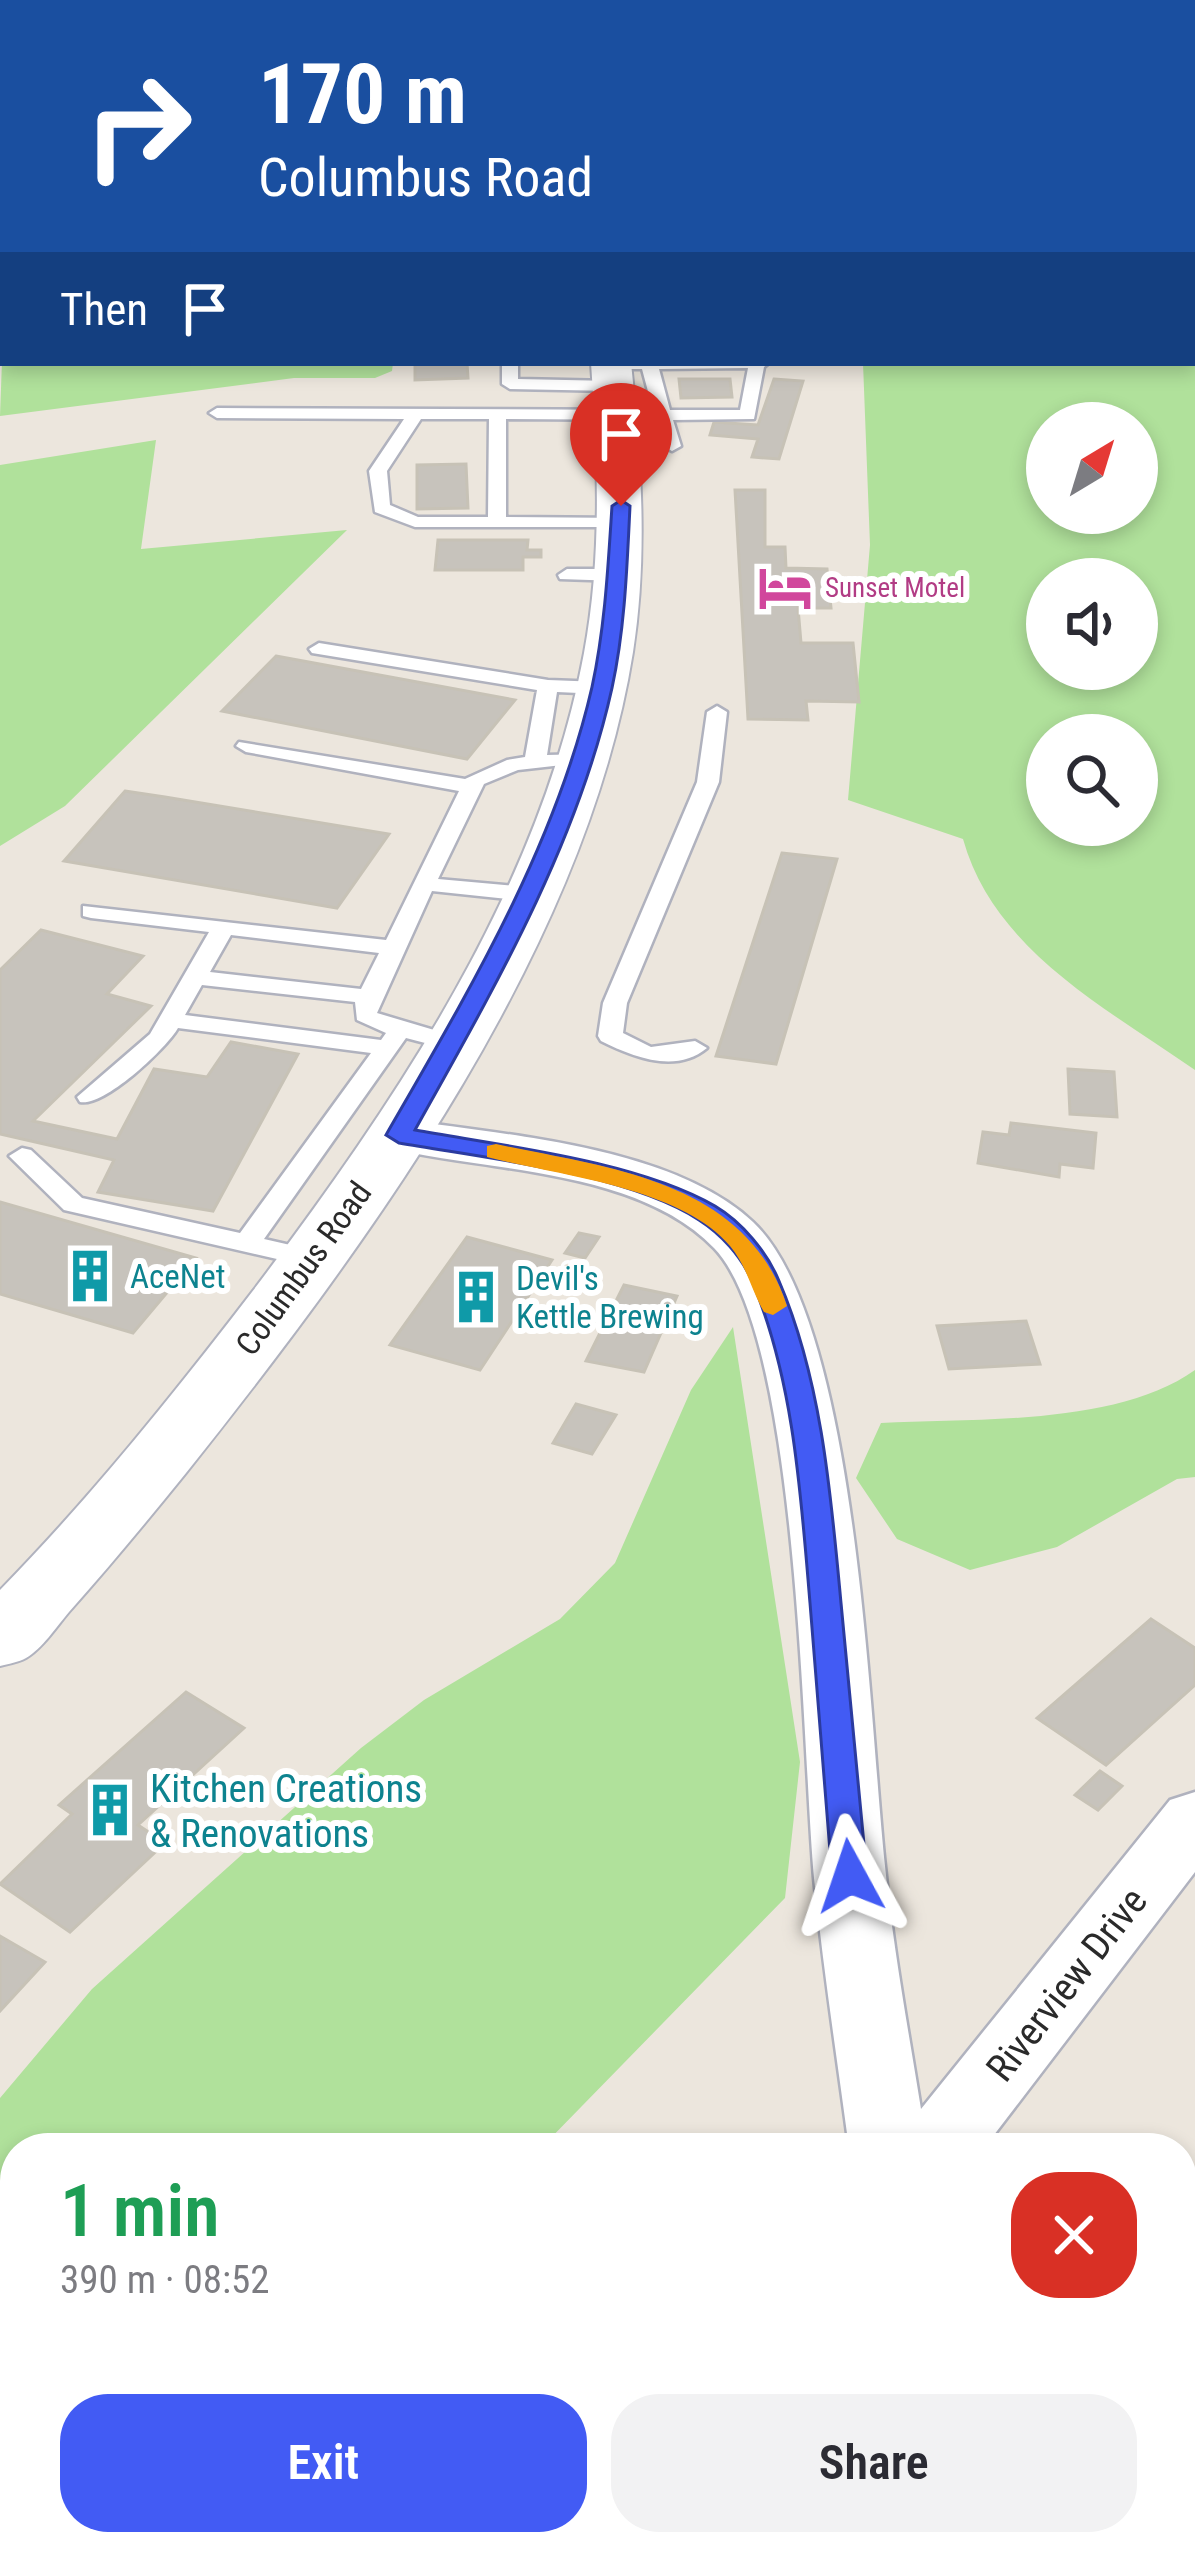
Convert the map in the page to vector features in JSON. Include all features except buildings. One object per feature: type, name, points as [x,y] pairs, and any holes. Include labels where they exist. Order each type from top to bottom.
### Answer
[{"type":"main road","name":"Columbus Road","points":[[0,1638],[182,1432],[313,1258],[399,1135],[413,1041],[528,894],[602,557],[631,381]]},
{"type":"street","points":[[399,1135],[553,1163],[662,1193],[707,1213],[739,1239],[765,1279],[792,1363],[816,1499],[850,1876],[886,2133]]},
{"type":"street","name":"Riverview Drive","points":[[949,2133],[1195,1820]]},
{"type":"lane","points":[[510,366],[510,384],[631,381],[751,366]]},
{"type":"lane","points":[[218,412],[498,412],[631,381],[748,415],[759,366]]},
{"type":"lane","points":[[631,381],[672,446]]},
{"type":"lane","points":[[416,412],[378,471],[381,508],[416,522],[497,522],[602,557]]},
{"type":"lane","points":[[497,522],[498,412]]},
{"type":"lane","points":[[319,649],[575,687]]},
{"type":"lane","points":[[695,1048],[648,1055],[610,1036],[615,1003],[709,782],[717,712]]},
{"type":"lane","points":[[246,746],[472,788]]},
{"type":"lane","points":[[413,1041],[365,1015],[472,788],[491,770],[558,760]]},
{"type":"lane","points":[[424,884],[528,894]]},
{"type":"lane","points":[[91,911],[394,947]]},
{"type":"lane","points":[[89,1097],[160,1038],[224,927]]},
{"type":"lane","points":[[195,977],[370,997]]},
{"type":"lane","points":[[171,1020],[413,1041]]},
{"type":"lane","points":[[247,1243],[413,1041]]},
{"type":"lane","points":[[22,1156],[73,1204],[313,1258]]},
{"type":"green space","points":[[2,366],[393,366],[392,371],[375,378],[294,378],[0,416]]},
{"type":"green space","points":[[863,366],[1195,366],[1195,1070],[1091,999],[1027,945],[978,878],[963,839],[848,800],[870,545]]},
{"type":"green space","points":[[156,440],[141,549],[347,530],[65,806],[0,846],[0,465]]},
{"type":"green space","points":[[733,1327],[800,1762],[785,1898],[556,2133],[0,2133],[0,2098],[92,1989],[361,1748],[424,1700],[560,1619],[615,1563],[691,1390]]},
{"type":"green space","points":[[1195,1370],[1195,1477],[1177,1479],[1057,1547],[970,1570],[897,1539],[856,1478],[881,1423],[1001,1419],[1086,1410],[1163,1388]]},
{"type":"slow traffic","points":[[496,1152],[611,1176],[707,1213],[739,1239],[765,1279],[773,1306]]},
{"type":"place","name":"Sunset Motel","points":[[785,588]]},
{"type":"place","name":"AceNet","points":[[90,1276]]},
{"type":"place","name":"Devil's Kettle Brewing","points":[[476,1297]]},
{"type":"place","name":"Kitchen Creations & Renovations","points":[[110,1810]]},
{"type":"route","points":[[621,506],[616,603],[602,688],[581,758],[538,872],[476,1000],[399,1135],[553,1163],[662,1193],[707,1213],[739,1239],[765,1279],[792,1363],[816,1499],[850,1876]]}]
